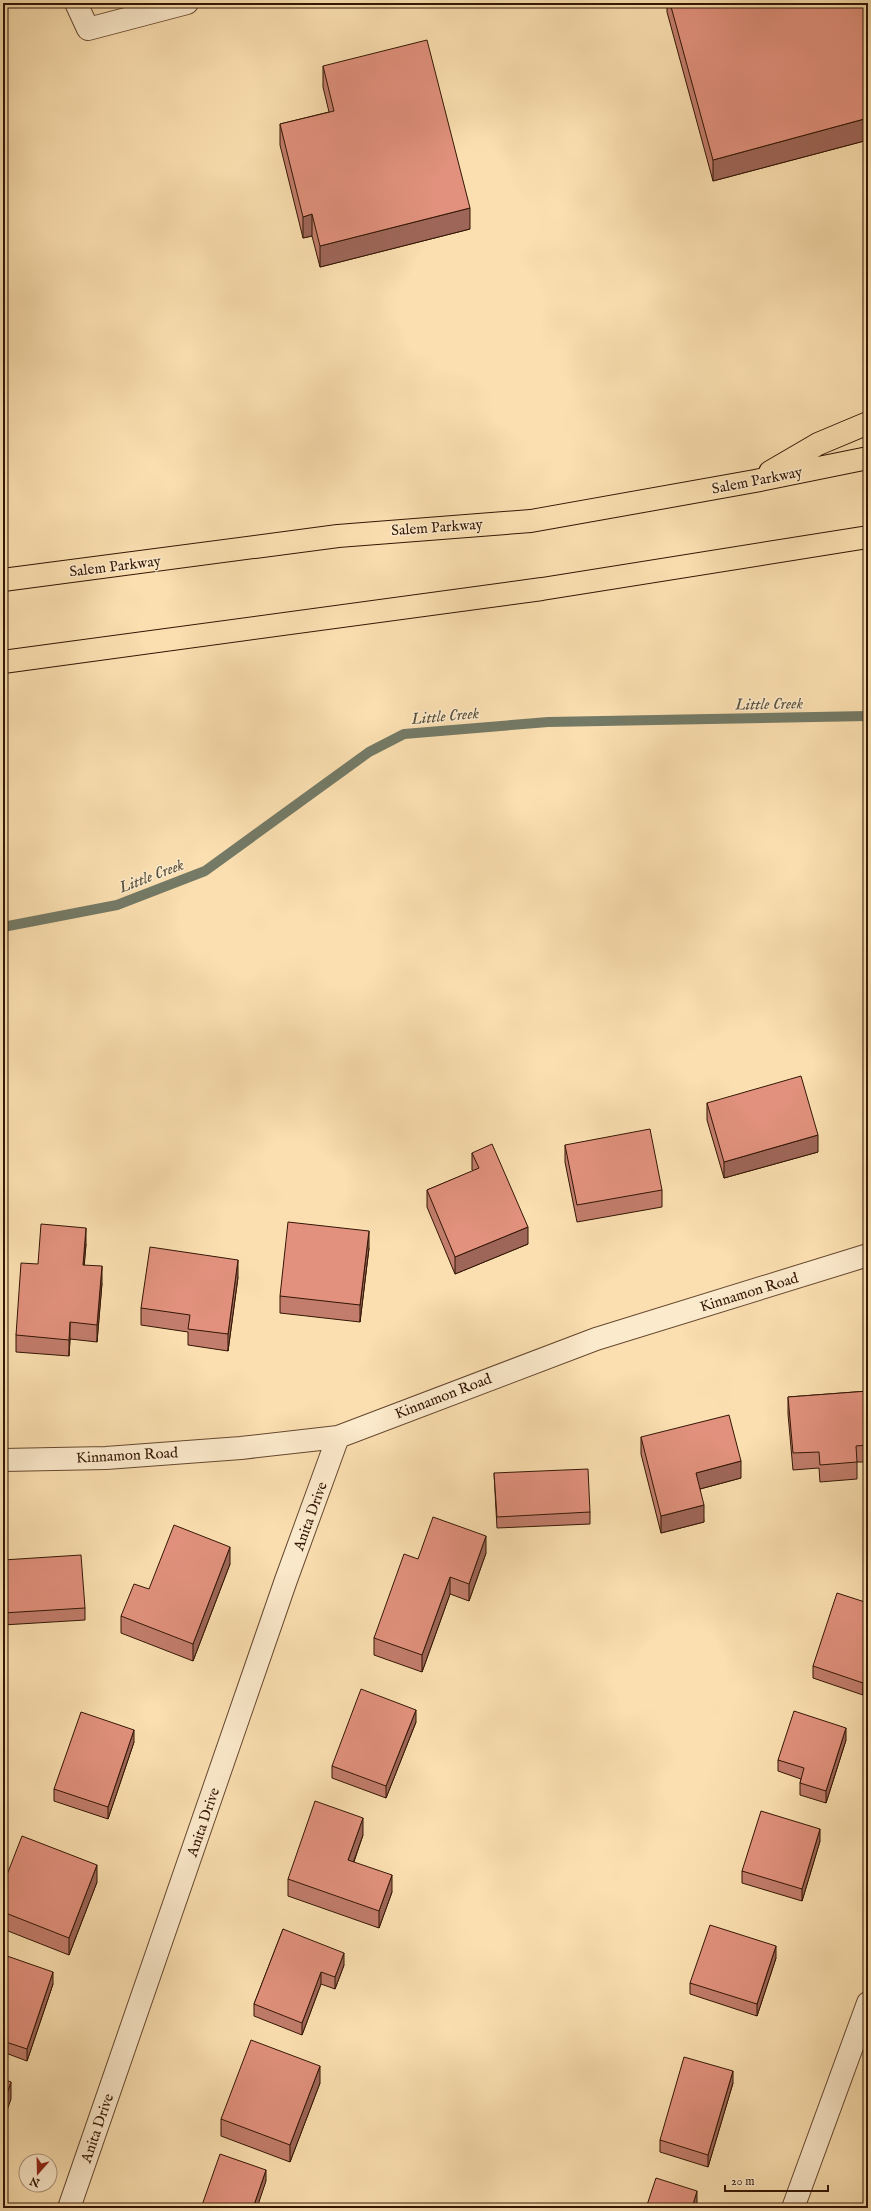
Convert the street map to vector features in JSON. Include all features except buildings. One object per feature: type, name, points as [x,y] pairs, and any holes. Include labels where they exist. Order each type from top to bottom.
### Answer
[{"type":"highway","points":[[755,481],[818,444],[868,423]]},
{"type":"highway","name":"Salem Parkway","points":[[3,580],[354,534],[531,521],[755,481],[868,458]]},
{"type":"highway","points":[[3,662],[542,590],[868,537]]},
{"type":"street","points":[[76,3],[88,30],[187,3]]},
{"type":"street","name":"Kinnamon Road","points":[[3,1460],[122,1457],[241,1448],[338,1437],[596,1339],[868,1255]]},
{"type":"street","name":"Anita Drive","points":[[70,2208],[286,1580],[338,1437]]},
{"type":"street","points":[[793,2208],[868,2003]]},
{"type":"waterway","name":"Little Creek","points":[[3,927],[117,905],[205,871],[369,752],[404,734],[548,722],[868,716]]}]
